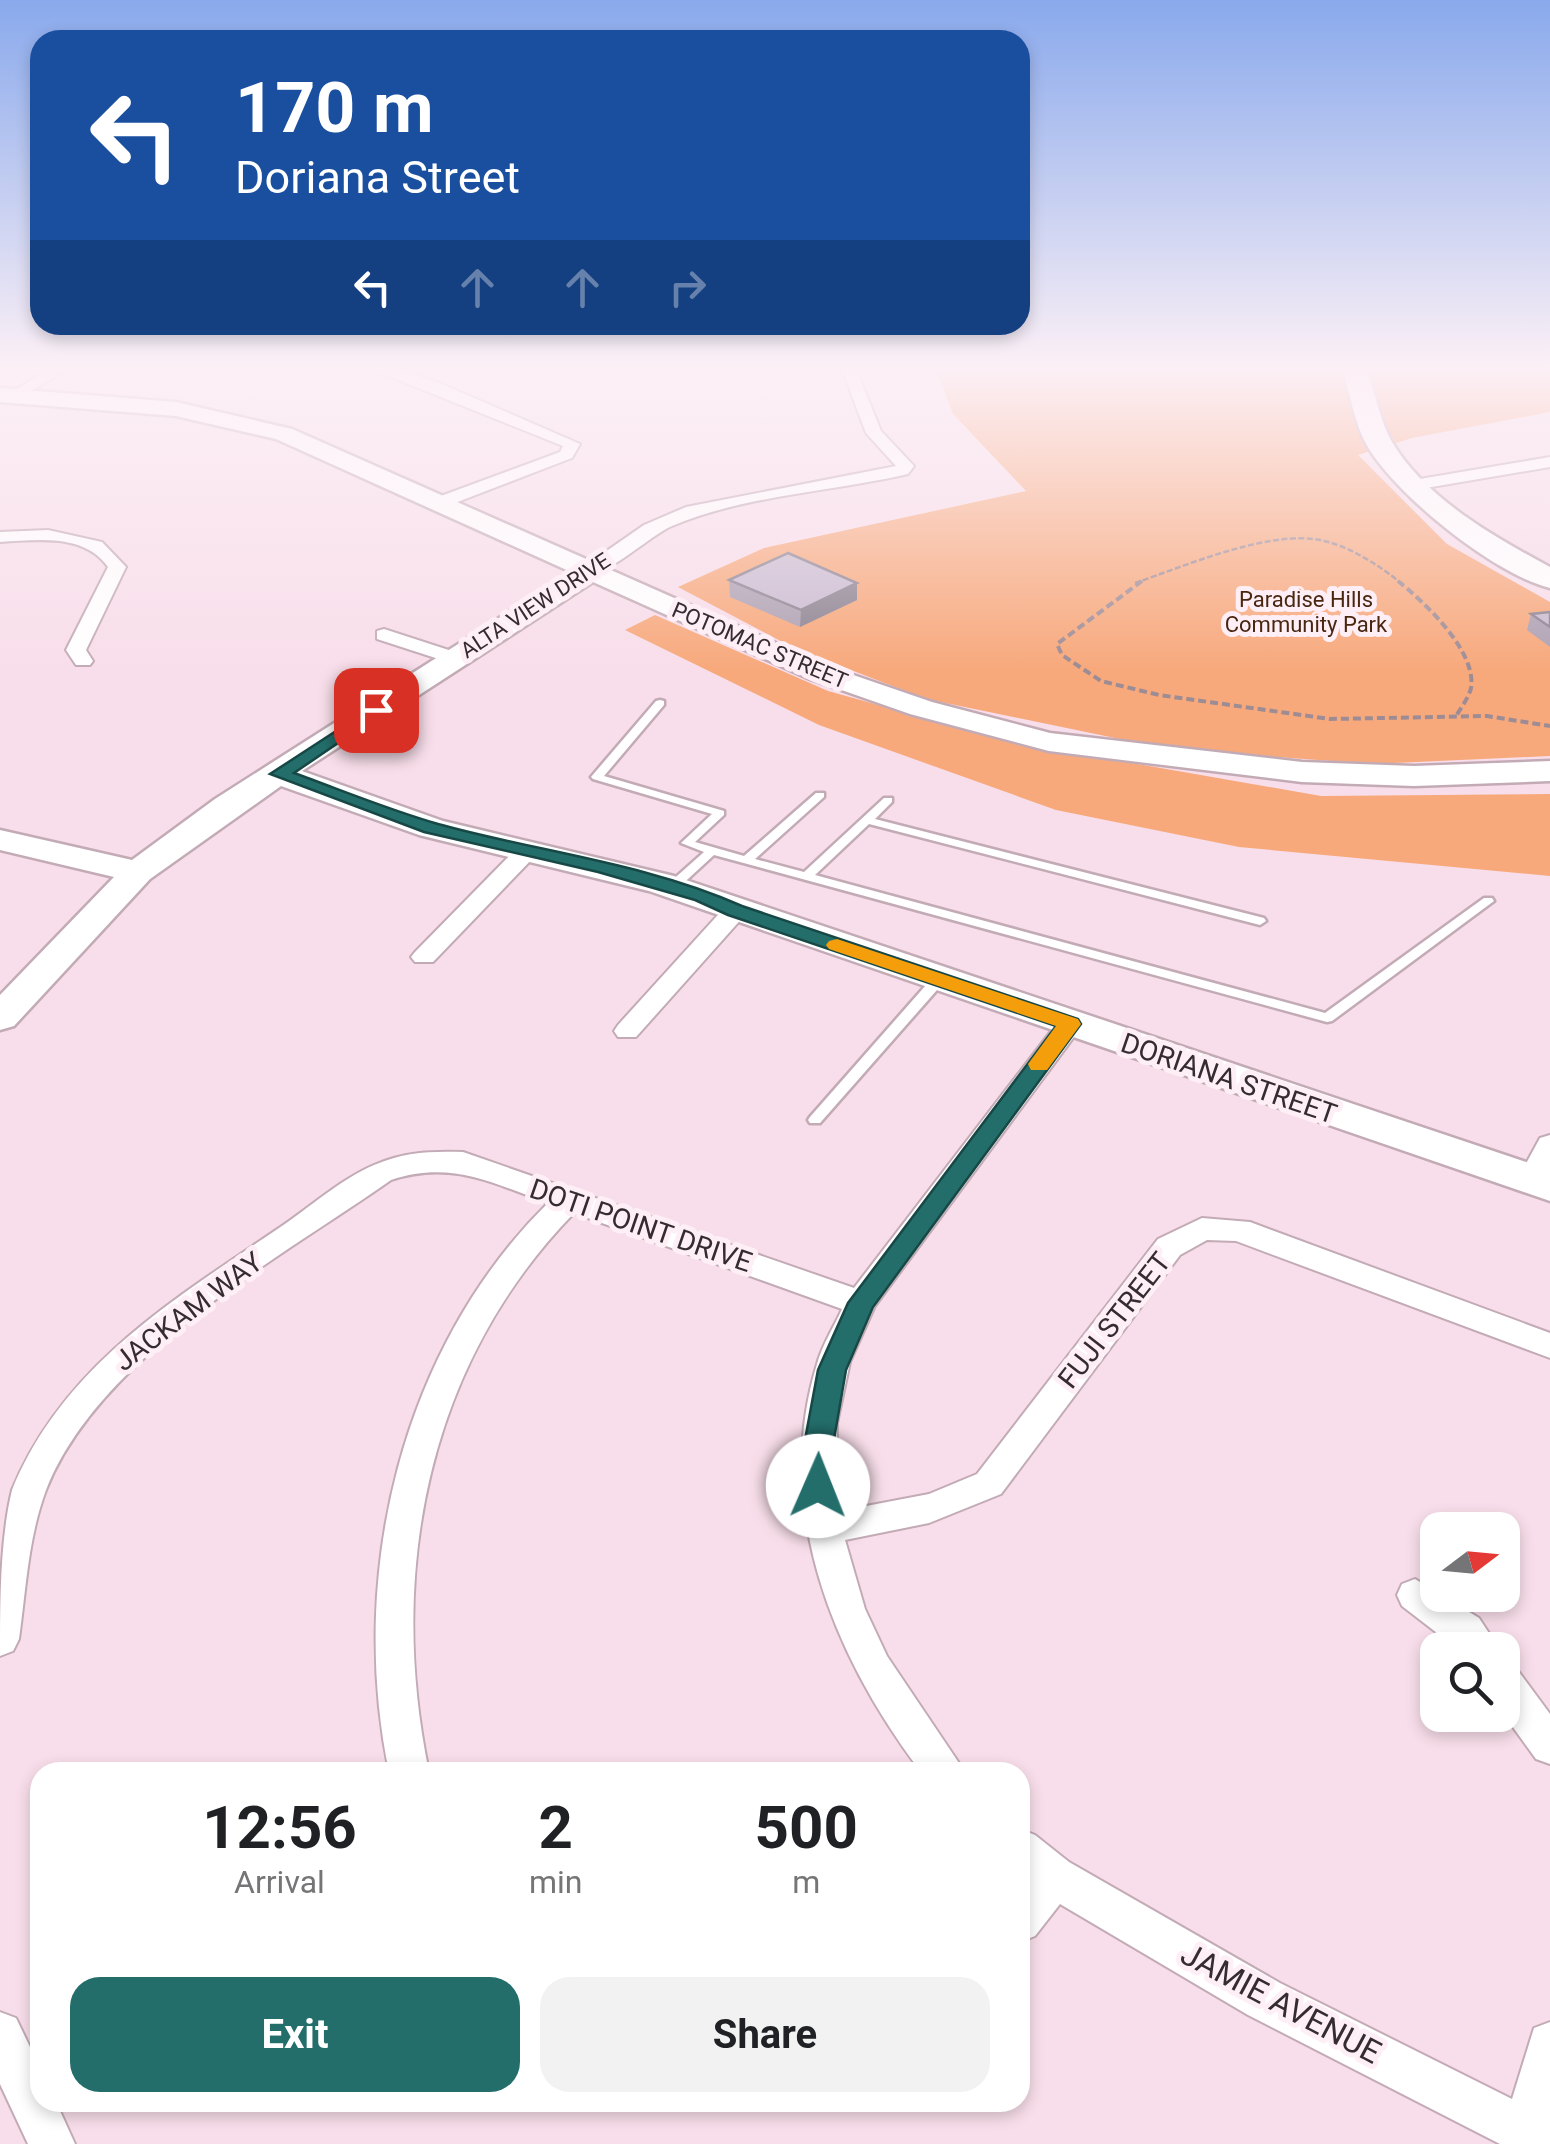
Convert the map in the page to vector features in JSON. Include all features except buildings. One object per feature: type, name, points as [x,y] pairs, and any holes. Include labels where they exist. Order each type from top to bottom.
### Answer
[{"type":"main road","points":[[1402,469],[1414,485],[1484,540],[1550,580]]},
{"type":"street","name":"POTOMAC STREET","points":[[362,469],[820,673],[921,708],[1049,742],[1302,772],[1414,776],[1550,771]]},
{"type":"street","points":[[436,504],[529,469]]},
{"type":"street","name":"ALTA VIEW DRIVE","points":[[0,1018],[138,872],[227,806],[650,529],[692,511],[899,469]]},
{"type":"street","points":[[1414,485],[1508,469]]},
{"type":"street","points":[[0,537],[72,538],[104,550],[115,561],[117,567],[76,650],[83,661]]},
{"type":"street","points":[[384,635],[454,658]]},
{"type":"street","name":"DORIANA STREET","points":[[280,774],[431,828],[672,887],[1541,1183]]},
{"type":"street","points":[[0,840],[138,872]]},
{"type":"street","points":[[424,956],[528,850]]},
{"type":"street","points":[[626,1030],[735,910]]},
{"type":"street","points":[[937,1762],[894,1706],[848,1616],[824,1529],[818,1486],[824,1406],[832,1370],[861,1303],[1070,1024]]},
{"type":"street","points":[[1541,1183],[1550,1146]]},
{"type":"street","name":"DOTI POINT DRIVE","points":[[418,1161],[463,1162],[861,1303]]},
{"type":"street","name":"JACKAM WAY","points":[[0,1640],[18,1524],[29,1490],[63,1426],[86,1396],[137,1343],[167,1320],[381,1172],[418,1161]]},
{"type":"street","points":[[406,1762],[397,1699],[395,1586],[401,1532],[419,1450],[441,1386],[486,1298],[513,1259],[568,1200]]},
{"type":"street","name":"FUJI STREET","points":[[824,1529],[915,1514],[956,1502],[988,1484],[1169,1247],[1202,1230],[1240,1230],[1550,1346]]},
{"type":"street","points":[[1415,1595],[1468,1632]]},
{"type":"street","points":[[1520,1705],[1550,1746]]},
{"type":"street","name":"JAMIE AVENUE","points":[[1030,1857],[1054,1877],[1264,1999],[1533,2139]]},
{"type":"street","points":[[1030,1908],[1054,1877]]},
{"type":"street","points":[[0,2034],[30,2097]]},
{"type":"street","points":[[1533,2139],[1550,2044]]},
{"type":"street","points":[[37,2112],[52,2144]]},
{"type":"lane","points":[[660,703],[597,777],[720,813],[687,843],[1328,1018],[1488,901]]},
{"type":"lane","points":[[747,860],[820,795]]},
{"type":"lane","points":[[806,877],[888,800]]},
{"type":"lane","points":[[867,820],[1260,921]]},
{"type":"lane","points":[[672,887],[712,851]]},
{"type":"lane","points":[[814,1120],[938,979]]},
{"type":"path","points":[[1456,716],[1470,690],[1469,667],[1444,623],[1381,567],[1322,540],[1277,539],[1135,583],[1056,644],[1062,656],[1100,681],[1160,696],[1330,719],[1456,716],[1510,718],[1550,726]]},
{"type":"green space","name":"Paradise Hills Community Park","points":[[1005,469],[1372,469],[1447,544],[1550,602],[1550,756],[1373,764],[1168,749],[926,699],[794,648],[678,587],[764,548],[1026,491]]},
{"type":"green space","points":[[655,615],[828,691],[1012,742],[1321,796],[1550,794],[1550,876],[1239,847],[1056,810],[819,725],[625,630]]},
{"type":"slow traffic","points":[[837,945],[1070,1024],[1039,1064]]},
{"type":"route","points":[[376,710],[280,774],[431,828],[603,868],[702,896],[1070,1024],[861,1303],[832,1370],[818,1445],[818,1486]]}]
